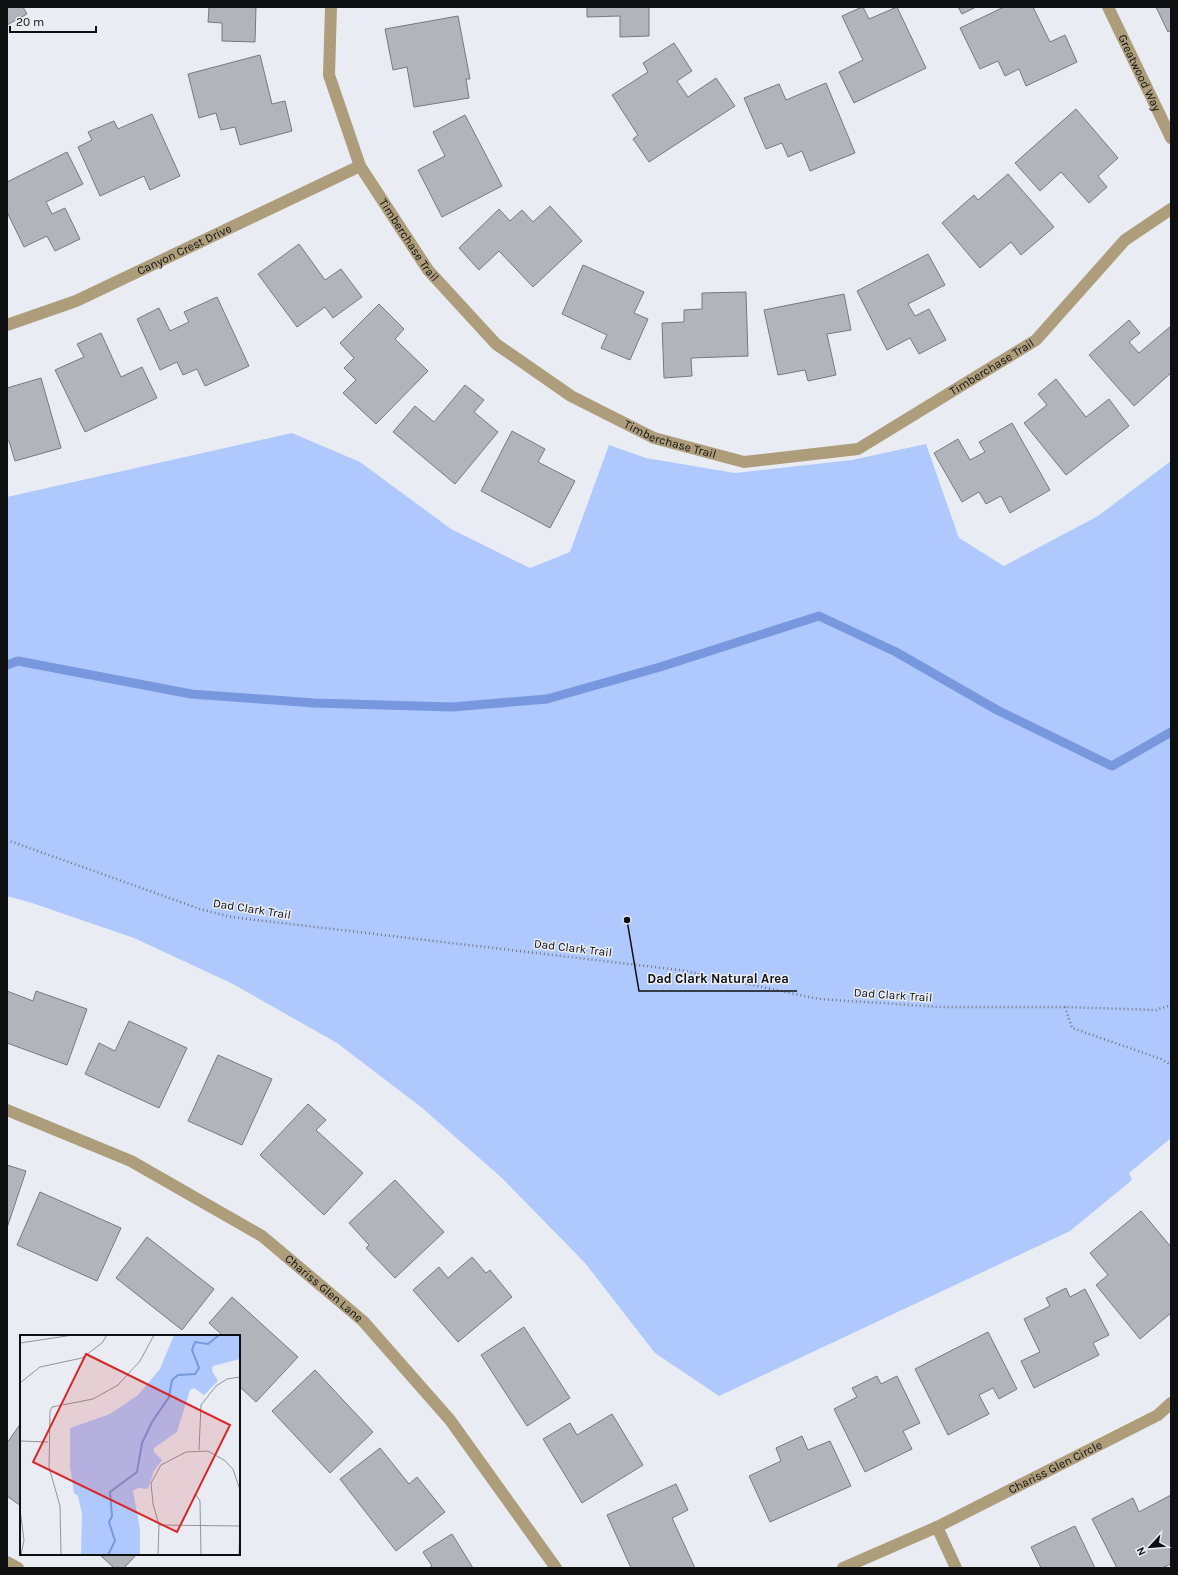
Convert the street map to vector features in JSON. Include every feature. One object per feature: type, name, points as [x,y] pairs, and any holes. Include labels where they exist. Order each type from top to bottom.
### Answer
[{"type":"street","name":"Timberchase Trail","points":[[331,7],[329,75],[360,166],[428,270],[496,344],[571,396],[654,438],[744,462],[858,448],[1036,340],[1125,240],[1171,209]]},
{"type":"street","name":"Greatwood Way","points":[[1108,7],[1171,138]]},
{"type":"street","name":"Canyon Crest Drive","points":[[7,325],[76,302],[360,166]]},
{"type":"street","name":"Chariss Glen Lane","points":[[7,1110],[131,1161],[262,1236],[368,1327],[450,1420],[556,1568]]},
{"type":"street","name":"Chariss Glen Circle","points":[[937,1527],[1158,1415],[1171,1403]]},
{"type":"street","points":[[843,1568],[937,1527],[956,1568]]},
{"type":"street","points":[[7,1562],[18,1568]]},
{"type":"path","name":"Dad Clark Trail","points":[[7,840],[200,909],[231,916],[680,970],[819,999],[940,1007],[1065,1006],[1156,1010],[1171,1005]]},
{"type":"path","points":[[1065,1006],[1072,1028],[1161,1059],[1171,1065]]},
{"type":"shaded area","points":[[292,433],[360,462],[451,529],[530,568],[570,552],[609,445],[646,458],[735,473],[852,460],[926,444],[959,538],[1004,566],[1098,516],[1171,461],[1171,1138],[1129,1173],[1132,1180],[1070,1231],[719,1396],[655,1353],[585,1263],[502,1178],[421,1107],[337,1043],[233,984],[134,938],[32,903],[7,896],[7,497]]},
{"type":"building","points":[[7,7],[23,7],[27,14],[7,25]]},
{"type":"building","points":[[209,7],[256,7],[255,42],[222,41],[222,23],[208,22]]},
{"type":"building","points":[[587,7],[649,7],[649,36],[620,37],[620,16],[587,17]]},
{"type":"building","points":[[862,7],[869,19],[897,7],[926,68],[854,103],[839,72],[863,60],[842,16]]},
{"type":"building","points":[[958,7],[976,7],[962,14]]},
{"type":"building","points":[[1004,7],[1033,7],[1050,42],[1065,35],[1077,62],[1026,86],[1019,69],[1005,76],[998,61],[980,69],[960,28]]},
{"type":"building","points":[[1156,7],[1171,7],[1171,30],[1168,32]]},
{"type":"building","points":[[458,16],[470,79],[466,79],[469,98],[414,107],[407,67],[393,70],[385,29]]},
{"type":"building","points":[[674,43],[692,71],[677,81],[688,97],[716,78],[735,106],[649,162],[633,139],[638,135],[612,95],[648,72],[643,63]]},
{"type":"building","points":[[260,55],[272,104],[285,101],[292,131],[240,145],[235,127],[221,130],[216,113],[199,118],[188,74]]},
{"type":"building","points":[[826,83],[855,153],[810,171],[802,151],[788,157],[782,143],[766,149],[744,98],[779,84],[786,100]]},
{"type":"building","points":[[1076,109],[1118,158],[1098,176],[1107,187],[1089,203],[1061,172],[1040,191],[1015,163]]},
{"type":"building","points":[[152,114],[180,176],[150,190],[144,176],[100,196],[78,147],[92,140],[88,132],[114,121],[118,129]]},
{"type":"building","points":[[465,115],[502,186],[442,217],[418,170],[445,156],[433,132]]},
{"type":"building","points":[[67,152],[83,184],[46,202],[52,214],[65,208],[80,239],[55,251],[47,236],[24,247],[7,212],[7,182]]},
{"type":"building","points":[[1008,174],[1054,227],[1021,255],[1011,242],[980,268],[942,223],[974,195],[978,200]]},
{"type":"building","points":[[550,206],[582,241],[533,287],[499,251],[479,270],[459,248],[499,209],[510,221],[522,210],[533,222]]},
{"type":"building","points":[[299,244],[325,280],[341,269],[362,297],[333,318],[325,307],[297,327],[258,274]]},
{"type":"building","points":[[928,254],[945,285],[908,304],[915,316],[929,309],[946,340],[919,354],[910,338],[887,350],[857,291]]},
{"type":"building","points":[[583,265],[644,292],[634,313],[648,319],[630,360],[601,348],[607,335],[562,314]]},
{"type":"building","points":[[746,292],[748,356],[691,358],[692,376],[664,378],[662,323],[684,322],[684,310],[702,309],[702,293]]},
{"type":"building","points":[[844,294],[851,330],[827,334],[836,375],[808,381],[805,370],[778,375],[764,310]]},
{"type":"building","points":[[217,297],[249,366],[205,386],[197,369],[183,375],[177,362],[160,370],[137,319],[159,308],[170,331],[189,322],[184,312]]},
{"type":"building","points":[[379,304],[404,329],[395,339],[428,371],[376,424],[343,393],[356,380],[344,368],[354,358],[340,343]]},
{"type":"building","points":[[1129,320],[1140,333],[1129,342],[1139,353],[1171,326],[1171,373],[1134,406],[1089,355]]},
{"type":"building","points":[[101,333],[121,377],[142,367],[157,398],[85,432],[55,370],[84,357],[77,344]]},
{"type":"building","points":[[41,378],[61,448],[15,461],[9,441],[7,441],[7,388]]},
{"type":"building","points":[[1056,379],[1086,417],[1109,399],[1129,426],[1066,475],[1024,423],[1047,405],[1038,394]]},
{"type":"building","points":[[465,385],[484,400],[474,412],[498,432],[455,484],[393,432],[415,406],[434,422]]},
{"type":"building","points":[[1012,423],[1050,490],[1010,513],[1001,496],[986,504],[979,492],[962,502],[934,453],[958,439],[970,460],[985,452],[979,442]]},
{"type":"building","points":[[512,431],[545,449],[538,462],[575,481],[550,528],[481,491]]},
{"type":"building","points":[[7,991],[33,1001],[36,991],[87,1009],[67,1065],[7,1043]]},
{"type":"building","points":[[129,1021],[187,1048],[159,1108],[85,1074],[99,1043],[115,1051]]},
{"type":"building","points":[[218,1055],[272,1079],[242,1145],[188,1121]]},
{"type":"building","points":[[308,1104],[326,1120],[316,1130],[363,1173],[324,1215],[260,1155]]},
{"type":"building","points":[[7,1165],[26,1171],[7,1228]]},
{"type":"building","points":[[395,1180],[444,1232],[395,1278],[366,1248],[369,1245],[349,1223]]},
{"type":"building","points":[[40,1192],[121,1228],[97,1281],[17,1245]]},
{"type":"building","points":[[1141,1211],[1171,1247],[1171,1313],[1140,1339],[1096,1285],[1108,1275],[1090,1253]]},
{"type":"building","points":[[147,1237],[214,1289],[182,1330],[116,1278]]},
{"type":"building","points":[[472,1257],[486,1273],[490,1270],[512,1297],[458,1342],[413,1290],[439,1267],[448,1278]]},
{"type":"building","points":[[1066,1288],[1070,1297],[1085,1289],[1109,1335],[1093,1343],[1099,1355],[1034,1388],[1021,1361],[1040,1352],[1024,1319],[1050,1306],[1046,1298]]},
{"type":"building","points":[[232,1297],[298,1357],[256,1402],[240,1387],[240,1335],[220,1335],[221,1334],[209,1323]]},
{"type":"building","points":[[524,1327],[570,1398],[527,1426],[481,1355]]},
{"type":"building","points":[[988,1332],[1017,1389],[999,1399],[993,1388],[979,1395],[989,1414],[948,1435],[915,1369]]},
{"type":"building","points":[[315,1370],[373,1432],[330,1473],[272,1411]]},
{"type":"building","points":[[877,1376],[881,1384],[897,1376],[920,1423],[903,1431],[912,1449],[865,1472],[834,1409],[857,1397],[852,1388]]},
{"type":"building","points":[[612,1414],[643,1465],[582,1503],[543,1439],[570,1423],[577,1435]]},
{"type":"building","points":[[20,1424],[20,1505],[7,1496],[7,1443]]},
{"type":"building","points":[[802,1436],[808,1450],[830,1441],[851,1486],[770,1522],[749,1476],[781,1461],[776,1448]]},
{"type":"building","points":[[380,1448],[409,1484],[417,1477],[445,1512],[396,1551],[340,1479]]},
{"type":"building","points":[[676,1484],[688,1510],[672,1518],[695,1568],[631,1568],[607,1515]]},
{"type":"building","points":[[1171,1495],[1171,1564],[1162,1568],[1117,1568],[1092,1519],[1133,1498],[1139,1512]]},
{"type":"building","points":[[1075,1526],[1095,1568],[1041,1568],[1031,1547]]},
{"type":"building","points":[[452,1534],[473,1568],[429,1568],[432,1566],[423,1552]]},
{"type":"building","points":[[100,1555],[136,1555],[124,1568],[114,1568]]},
{"type":"waterway","points":[[7,665],[18,661],[191,694],[314,703],[452,707],[547,699],[660,667],[819,616],[896,652],[997,710],[1112,766],[1171,732]]},
{"type":"place","name":"Dad Clark Natural Area","points":[[627,920]]}]
